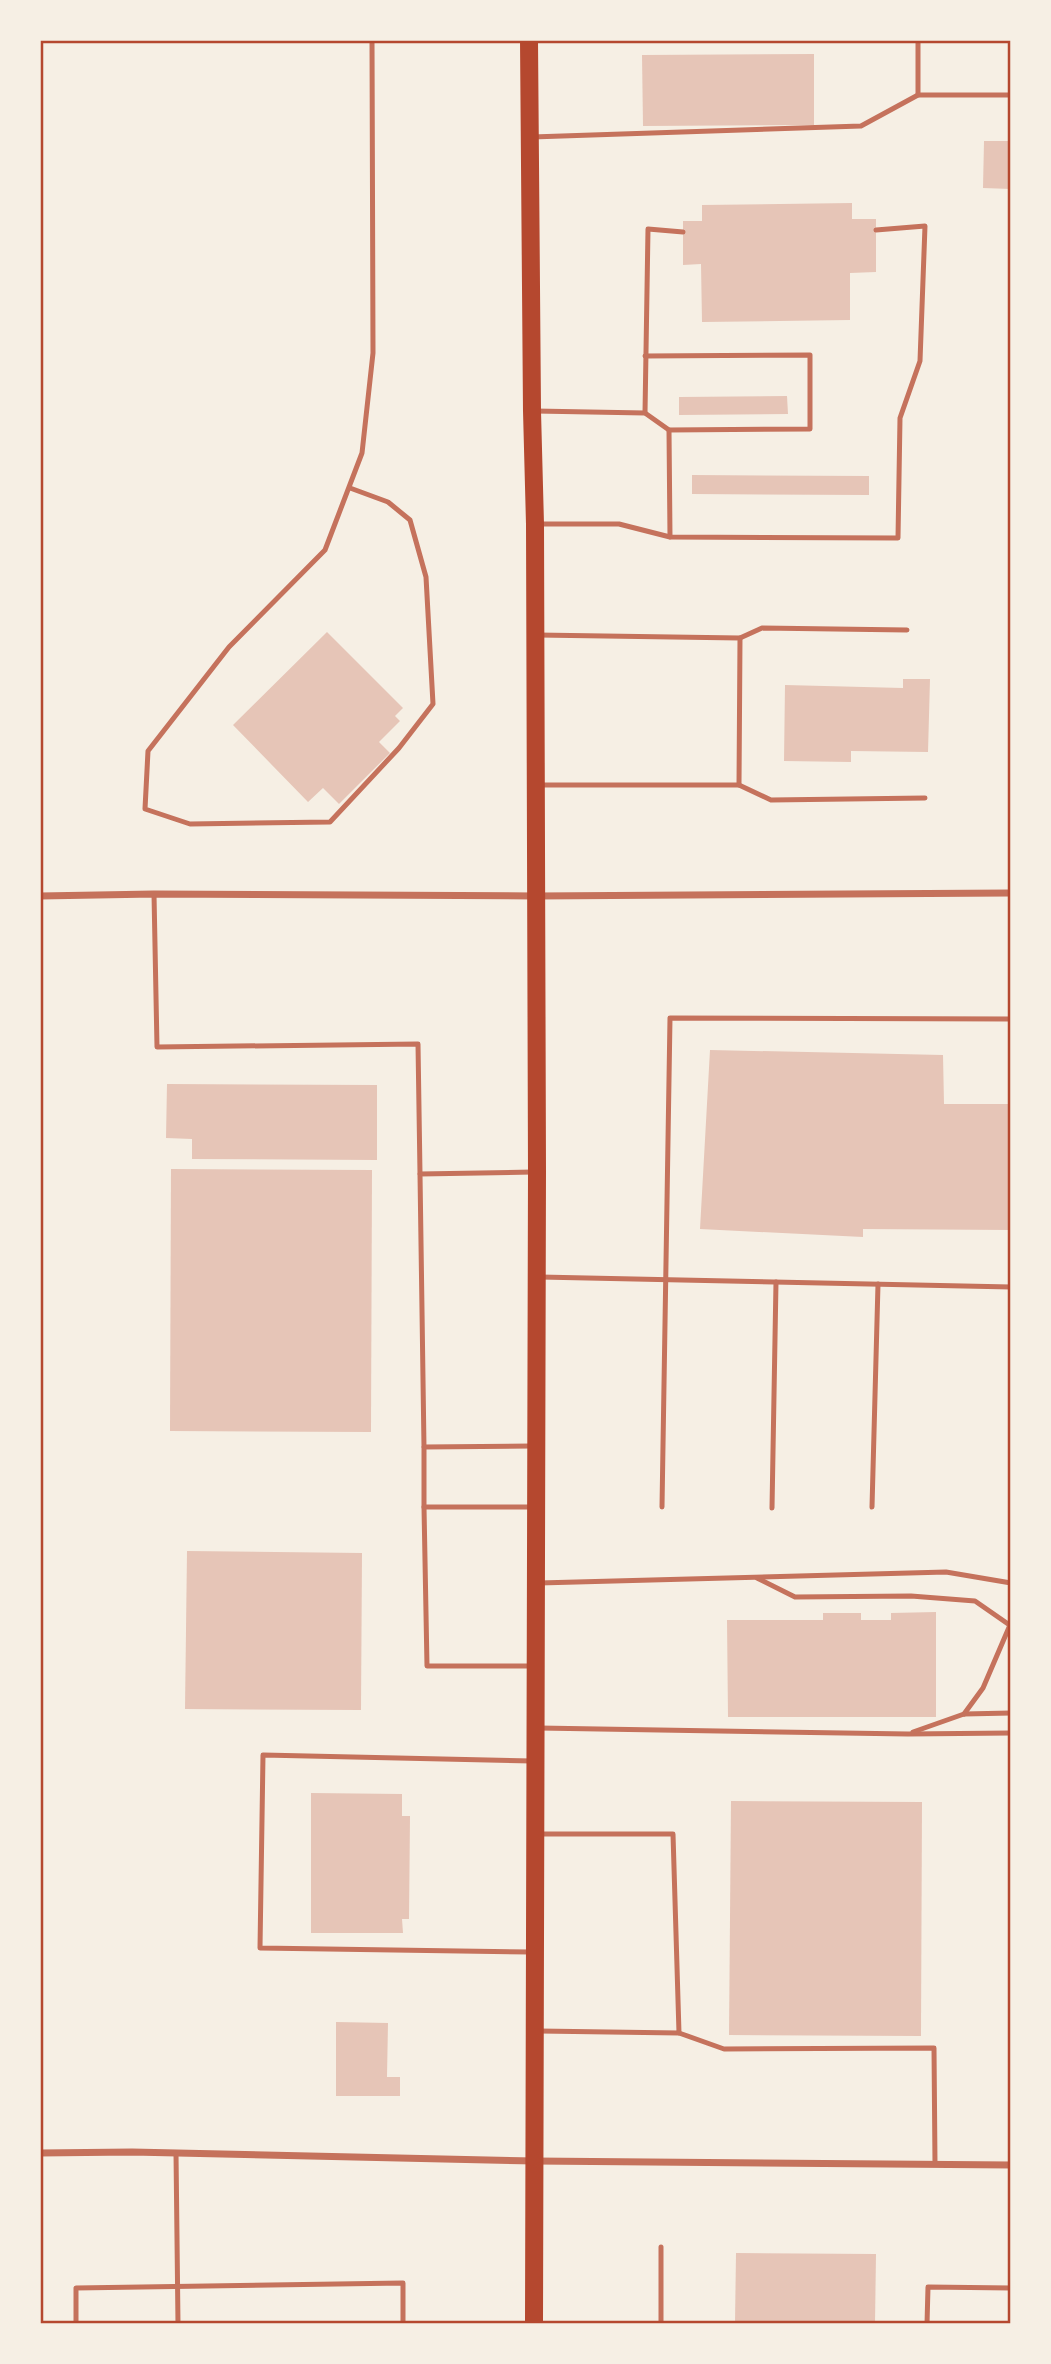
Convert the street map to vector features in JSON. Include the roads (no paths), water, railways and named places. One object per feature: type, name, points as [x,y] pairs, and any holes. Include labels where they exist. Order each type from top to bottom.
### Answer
[{"type":"main road","points":[[529,40],[535,524],[537,1171],[535,2323]]},
{"type":"street","points":[[40,896],[1011,893]]},
{"type":"street","points":[[40,2153],[1011,2165]]},
{"type":"lane","points":[[350,488],[387,502],[411,520],[426,577],[433,704],[399,748],[330,822],[190,824],[145,809],[148,751],[229,647],[325,550],[362,453],[373,353],[372,40]]},
{"type":"lane","points":[[918,40],[918,95]]},
{"type":"lane","points":[[530,137],[861,127],[918,95],[1011,96]]},
{"type":"lane","points":[[535,524],[620,524],[670,537],[898,538],[900,418],[920,361],[925,226],[876,230]]},
{"type":"lane","points":[[645,413],[648,229],[683,232]]},
{"type":"lane","points":[[532,411],[645,413],[669,430],[810,429],[810,355],[645,356]]},
{"type":"lane","points":[[669,430],[670,537]]},
{"type":"lane","points":[[535,635],[740,638],[762,628],[907,630]]},
{"type":"lane","points":[[738,785],[740,638]]},
{"type":"lane","points":[[535,785],[738,785],[771,800],[925,798]]},
{"type":"lane","points":[[155,894],[157,1047],[418,1044],[427,1666],[536,1666]]},
{"type":"lane","points":[[662,1507],[670,1018],[1011,1019]]},
{"type":"lane","points":[[420,1174],[537,1171]]},
{"type":"lane","points":[[536,1277],[1011,1287]]},
{"type":"lane","points":[[772,1508],[776,1282]]},
{"type":"lane","points":[[872,1507],[878,1284]]},
{"type":"lane","points":[[424,1447],[537,1446]]},
{"type":"lane","points":[[425,1507],[537,1507]]},
{"type":"lane","points":[[536,1584],[946,1572],[1011,1583]]},
{"type":"lane","points":[[754,1576],[795,1597],[911,1596],[975,1601],[1011,1625],[982,1688],[964,1714]]},
{"type":"lane","points":[[908,1734],[964,1714],[1011,1713]]},
{"type":"lane","points":[[535,1728],[1011,1733]]},
{"type":"lane","points":[[535,1952],[260,1948],[263,1755],[536,1762]]},
{"type":"lane","points":[[535,1834],[673,1834],[679,2033]]},
{"type":"lane","points":[[536,2031],[679,2033],[724,2049],[934,2048],[935,2164]]},
{"type":"lane","points":[[176,2153],[178,2324]]},
{"type":"lane","points":[[661,2247],[661,2324]]},
{"type":"lane","points":[[76,2324],[76,2288],[402,2283],[403,2324]]},
{"type":"lane","points":[[927,2324],[928,2287],[1011,2288]]}]
